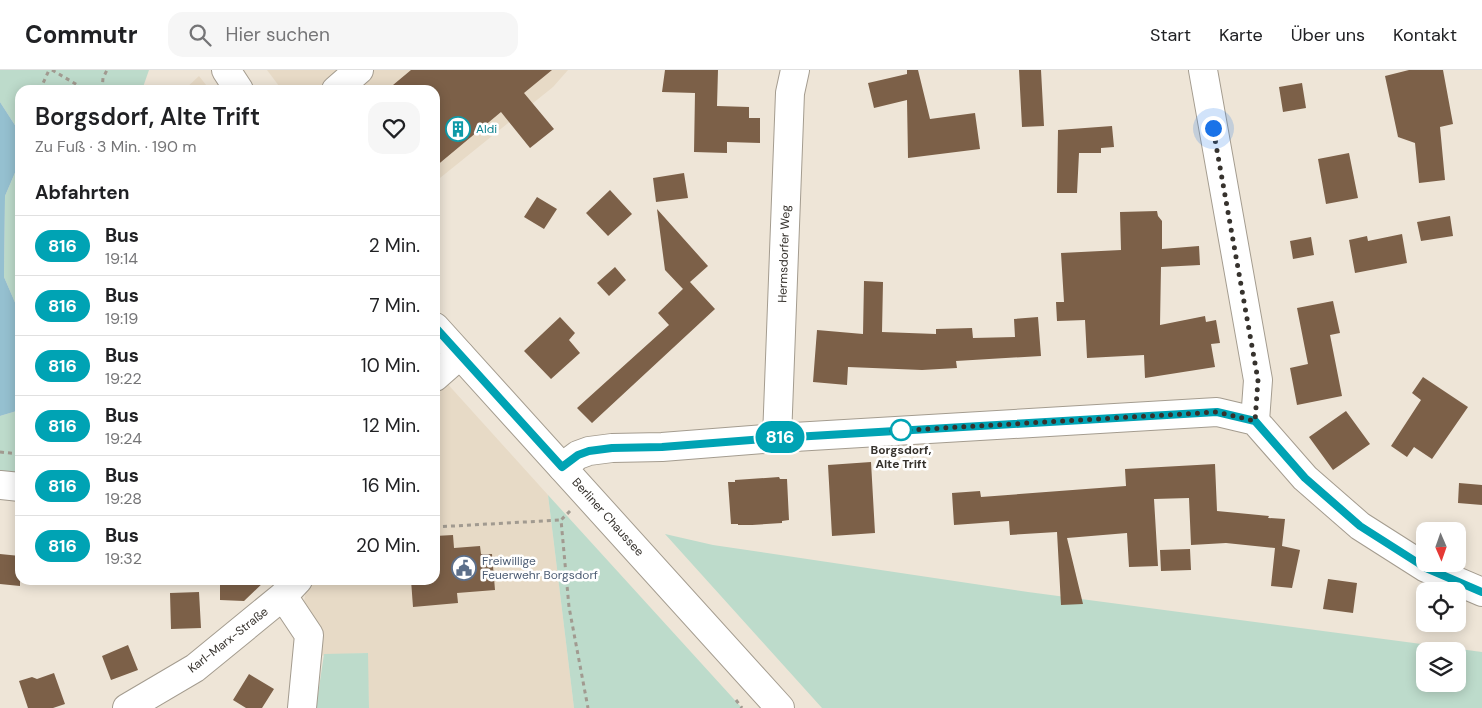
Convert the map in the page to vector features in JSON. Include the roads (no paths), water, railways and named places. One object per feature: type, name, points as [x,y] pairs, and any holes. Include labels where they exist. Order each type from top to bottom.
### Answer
[{"type":"street","points":[[226,70],[236,85]]},
{"type":"street","points":[[342,85],[359,70]]},
{"type":"street","name":"Hermsdorfer Weg","points":[[777,438],[790,93],[795,70]]},
{"type":"street","points":[[1203,70],[1258,380],[1255,421]]},
{"type":"street","name":"Berliner Chaussee","points":[[440,333],[780,708]]},
{"type":"street","points":[[440,373],[460,355]]},
{"type":"street","points":[[562,467],[578,455],[604,449],[1217,412],[1255,421],[1305,478],[1360,526],[1426,568],[1482,592]]},
{"type":"street","points":[[0,485],[15,486]]},
{"type":"street","points":[[291,588],[309,635],[302,708]]},
{"type":"street","name":"Karl-Marx-Straße","points":[[127,708],[195,668],[291,588]]},
{"type":"water","points":[[0,102],[15,125],[15,173],[5,196],[4,277],[15,302],[15,412],[0,416]]},
{"type":"place","name":"Aldi","points":[[458,129]]},
{"type":"place","name":"Borgsdorf, Alte Trift","points":[[901,430]]},
{"type":"place","name":"Freiwillige Feuerwehr Borgsdorf","points":[[464,568]]}]
